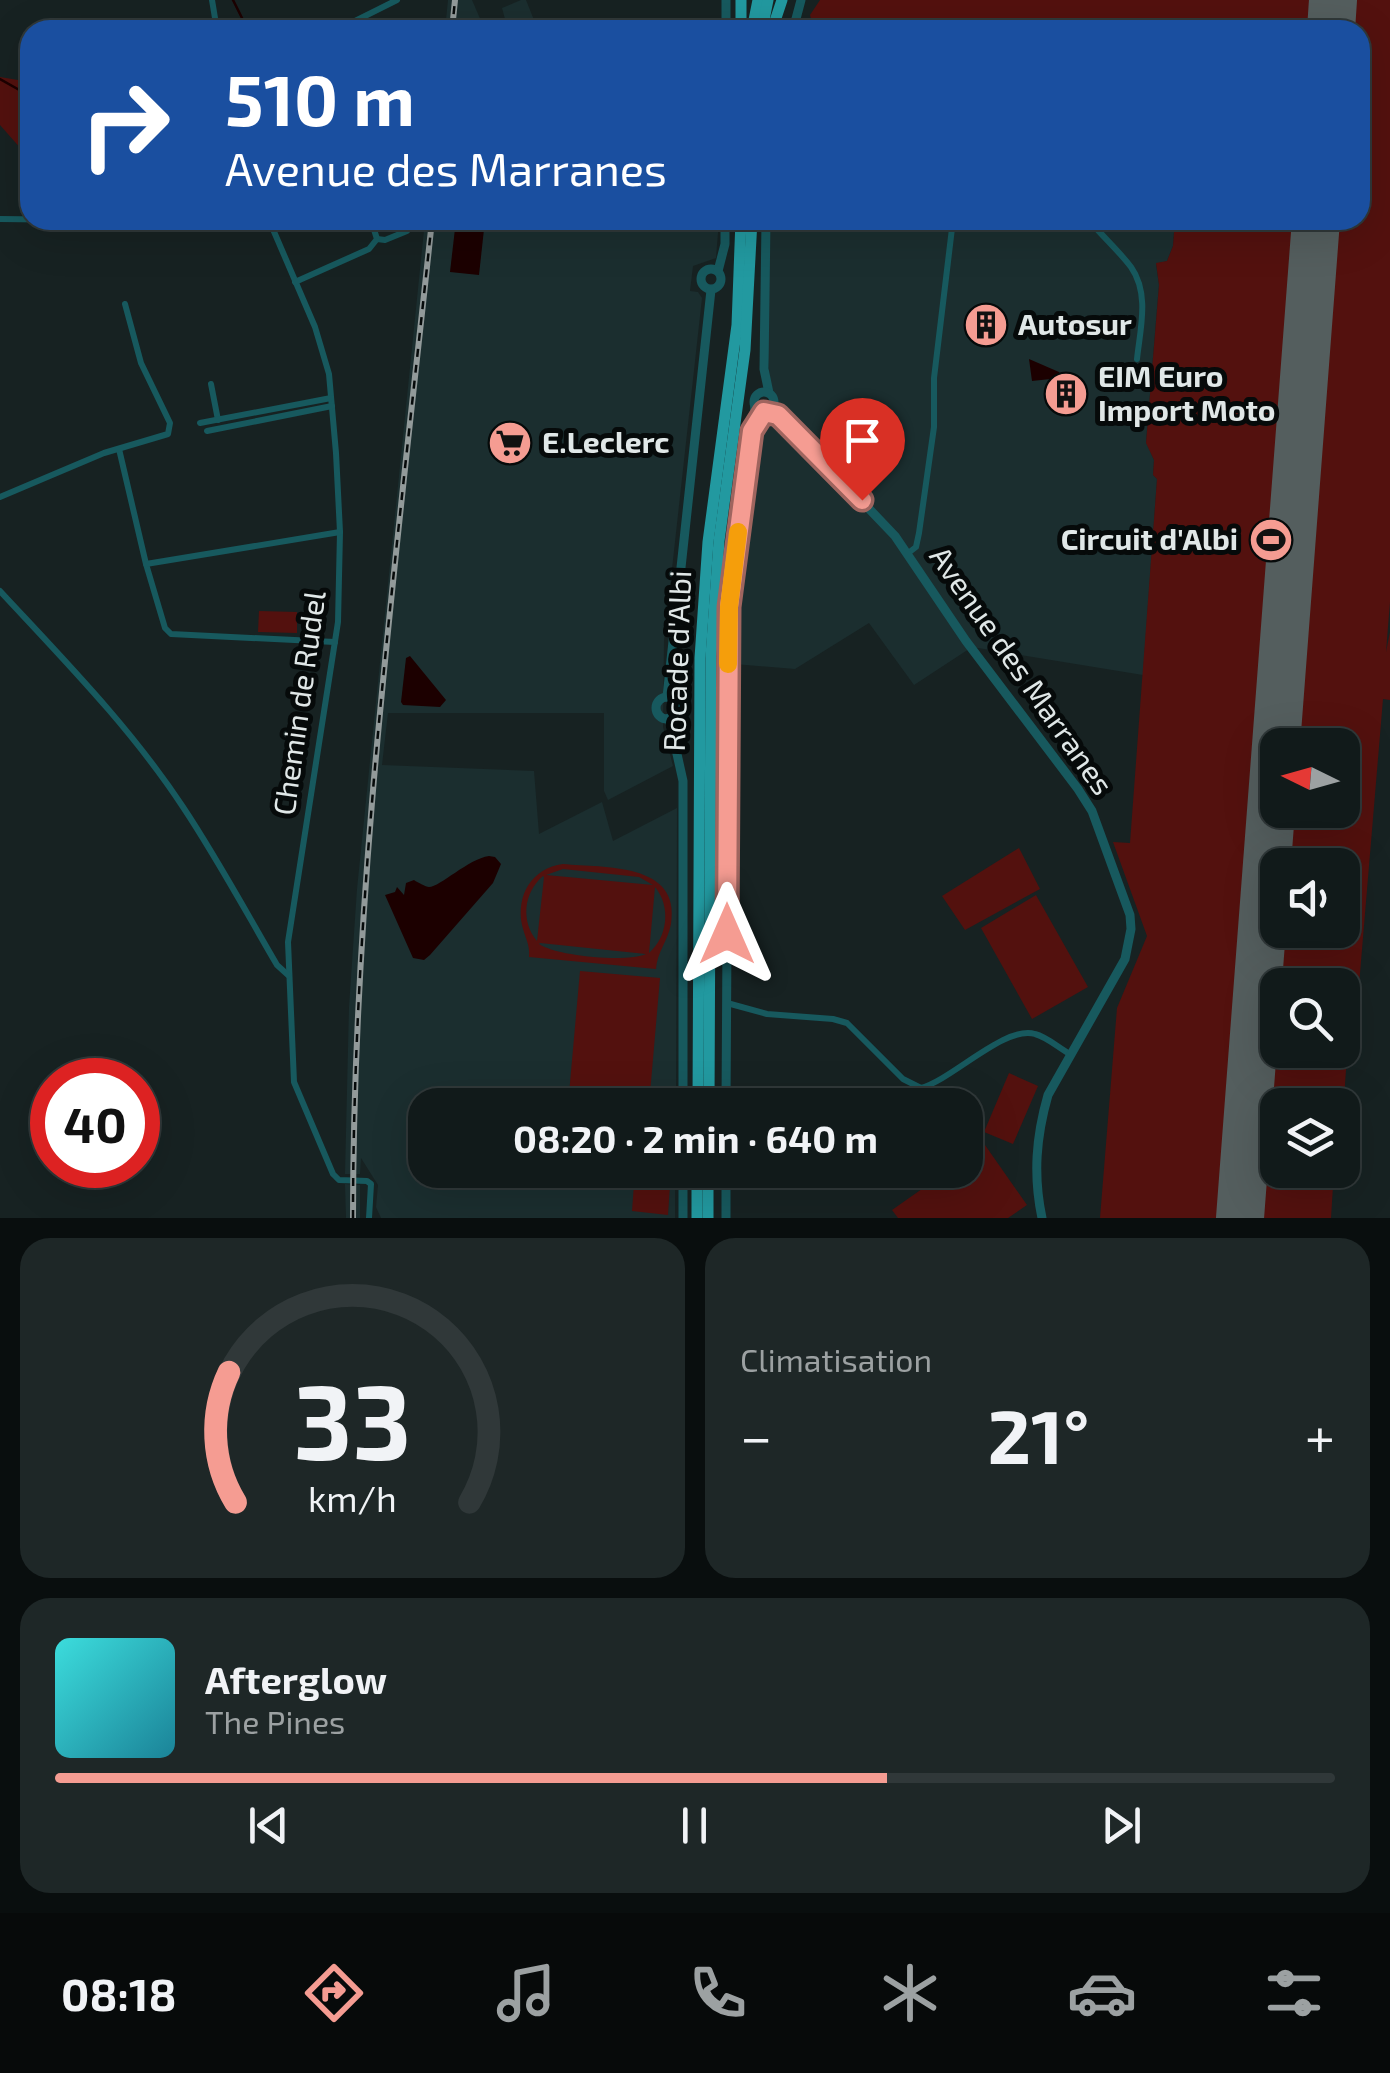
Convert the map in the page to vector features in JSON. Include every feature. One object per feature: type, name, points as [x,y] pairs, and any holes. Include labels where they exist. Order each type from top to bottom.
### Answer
[{"type":"highway","name":"Rocade d'Albi","points":[[698,1088],[700,658],[708,542],[737,326],[739,230]]},
{"type":"highway","name":"Rocade d'Albi","points":[[708,1088],[711,656],[720,542],[745,350],[751,230]]},
{"type":"highway","points":[[697,1218],[698,1188]]},
{"type":"highway","points":[[708,1188],[708,1218]]},
{"type":"street","points":[[357,20],[397,0]]},
{"type":"street","name":"Chemin de Rudel","points":[[273,230],[315,327],[329,374],[340,532],[335,642],[288,942],[294,1082],[330,1168],[342,1180],[362,1180],[372,1187],[369,1218]]},
{"type":"street","points":[[296,282],[370,249],[376,239],[374,230]]},
{"type":"street","points":[[667,697],[711,290],[721,283],[718,271],[726,230]]},
{"type":"street","points":[[726,1088],[729,607],[752,431],[768,410],[764,369],[766,230]]},
{"type":"street","points":[[908,554],[916,547],[919,533],[934,427],[935,360],[951,230]]},
{"type":"street","points":[[1098,230],[1132,268],[1141,289],[1136,360]]},
{"type":"street","points":[[376,239],[385,240],[407,231]]},
{"type":"street","points":[[711,290],[702,285],[702,276],[709,269],[718,271]]},
{"type":"street","points":[[0,497],[119,449],[168,434],[171,428],[141,363],[126,304]]},
{"type":"street","points":[[756,395],[764,369]]},
{"type":"street","points":[[211,384],[218,420]]},
{"type":"street","points":[[756,395],[769,393]]},
{"type":"street","points":[[756,395],[768,410]]},
{"type":"street","points":[[200,422],[332,402]]},
{"type":"street","points":[[206,431],[332,402]]},
{"type":"street","name":"Avenue des Marranes","points":[[768,410],[871,508],[908,554],[966,641],[1092,811],[1130,915],[1132,929],[1125,958],[1048,1095],[1038,1136],[1037,1192],[1042,1218]]},
{"type":"street","points":[[119,449],[146,564],[165,628],[171,634],[335,642]]},
{"type":"street","points":[[146,564],[340,532]]},
{"type":"street","points":[[0,591],[64,658],[172,791],[277,965],[289,976]]},
{"type":"street","points":[[667,697],[677,706],[676,714],[660,717],[656,708],[659,700],[667,697]]},
{"type":"street","points":[[669,718],[683,781],[683,1088]]},
{"type":"street","points":[[727,1003],[767,1014],[848,1023],[903,1080],[920,1088],[946,1077],[1018,1033],[1036,1034],[1070,1054]]},
{"type":"street","points":[[683,1188],[684,1218]]},
{"type":"street","points":[[726,1188],[726,1218]]},
{"type":"shaded area","points":[[448,0],[472,0],[481,20],[446,20]]},
{"type":"shaded area","points":[[526,0],[534,20],[505,20],[502,8]]},
{"type":"shaded area","name":"Circuit d'Albi","points":[[820,0],[1390,0],[1390,602],[1386,652],[1390,632],[1390,700],[1383,699],[1360,973],[1360,968],[1260,968],[1260,1009],[1241,1008],[1224,1218],[1100,1218],[1117,1008],[1147,936],[1113,842],[1130,843],[1157,479],[1146,443],[1159,285],[1156,263],[1167,261],[1174,230],[1370,230],[1370,20],[811,20],[810,15]]},
{"type":"shaded area","points":[[0,77],[20,80],[20,148],[0,125]]},
{"type":"shaded area","points":[[424,230],[718,230],[716,258],[693,266],[690,291],[698,292],[702,298],[664,641],[663,727],[673,766],[608,800],[604,791],[604,713],[388,713],[382,765],[534,771],[539,834],[602,802],[613,841],[677,808],[676,1088],[408,1088],[408,1188],[675,1188],[675,1218],[381,1218],[376,1207],[378,1185],[361,1158],[360,1174],[345,1174],[349,1007],[357,889]]},
{"type":"shaded area","points":[[455,230],[484,230],[479,275],[450,272]]},
{"type":"shaded area","points":[[769,230],[1174,230],[1167,261],[1156,264],[1159,285],[1146,442],[1157,479],[1143,675],[972,647],[914,685],[869,623],[795,669],[734,664],[735,585],[750,456],[772,416],[767,338]]},
{"type":"shaded area","points":[[1029,359],[1059,372],[1060,378],[1032,381]]},
{"type":"shaded area","points":[[259,611],[297,612],[297,633],[258,632]]},
{"type":"shaded area","points":[[410,656],[446,700],[440,707],[401,702],[406,658]]},
{"type":"shaded area","points":[[1019,848],[1040,889],[965,930],[942,896]]},
{"type":"shaded area","points":[[489,856],[501,864],[493,883],[430,955],[424,960],[413,958],[385,895],[395,892],[397,887],[404,895],[406,883],[414,880],[434,886]]},
{"type":"shaded area","points":[[563,864],[618,868],[652,879],[664,889],[671,904],[671,924],[656,969],[529,957],[521,914],[524,894],[535,877]],"holes":[[[563,869],[639,877],[653,885],[546,875]],[[544,877],[537,941],[528,925],[526,908],[536,883]],[[655,887],[663,903],[665,921],[660,939],[649,953]],[[539,944],[646,954],[608,958]]]},
{"type":"shaded area","points":[[1036,895],[1088,987],[1032,1019],[981,928]]},
{"type":"shaded area","points":[[580,971],[660,978],[650,1088],[570,1088]]},
{"type":"shaded area","name":"Circuit d'Albi","points":[[1268,1068],[1346,1068],[1345,1088],[1266,1088]]},
{"type":"shaded area","points":[[1009,1073],[1038,1086],[1013,1144],[984,1132]]},
{"type":"shaded area","points":[[983,1146],[1027,1205],[1008,1218],[898,1218],[892,1210],[923,1188],[983,1188]]},
{"type":"shaded area","name":"Circuit d'Albi","points":[[1260,1166],[1260,1188],[1333,1188],[1331,1218],[1256,1218]]},
{"type":"shaded area","points":[[345,1184],[360,1185],[360,1218],[346,1218]]},
{"type":"shaded area","points":[[634,1188],[670,1188],[668,1215],[632,1211]]},
{"type":"waterway","points":[[233,0],[243,20]]},
{"type":"waterway","points":[[0,79],[20,90]]},
{"type":"runway","points":[[1332,20],[1333,0]]},
{"type":"runway","points":[[1240,1218],[1315,230]]},
{"type":"railway","points":[[453,20],[455,0]]},
{"type":"railway","points":[[353,1218],[360,968],[369,843],[431,230]]},
{"type":"slow traffic","points":[[728,664],[729,607],[738,532]]},
{"type":"place","name":"Autosur","points":[[986,325]]},
{"type":"place","name":"EIM Euro Import Moto","points":[[1066,394]]},
{"type":"place","name":"E.Leclerc","points":[[510,443]]},
{"type":"place","name":"Circuit d'Albi","points":[[1271,540]]},
{"type":"route","points":[[727,934],[729,607],[752,431],[764,412],[778,415],[862,500]]}]
